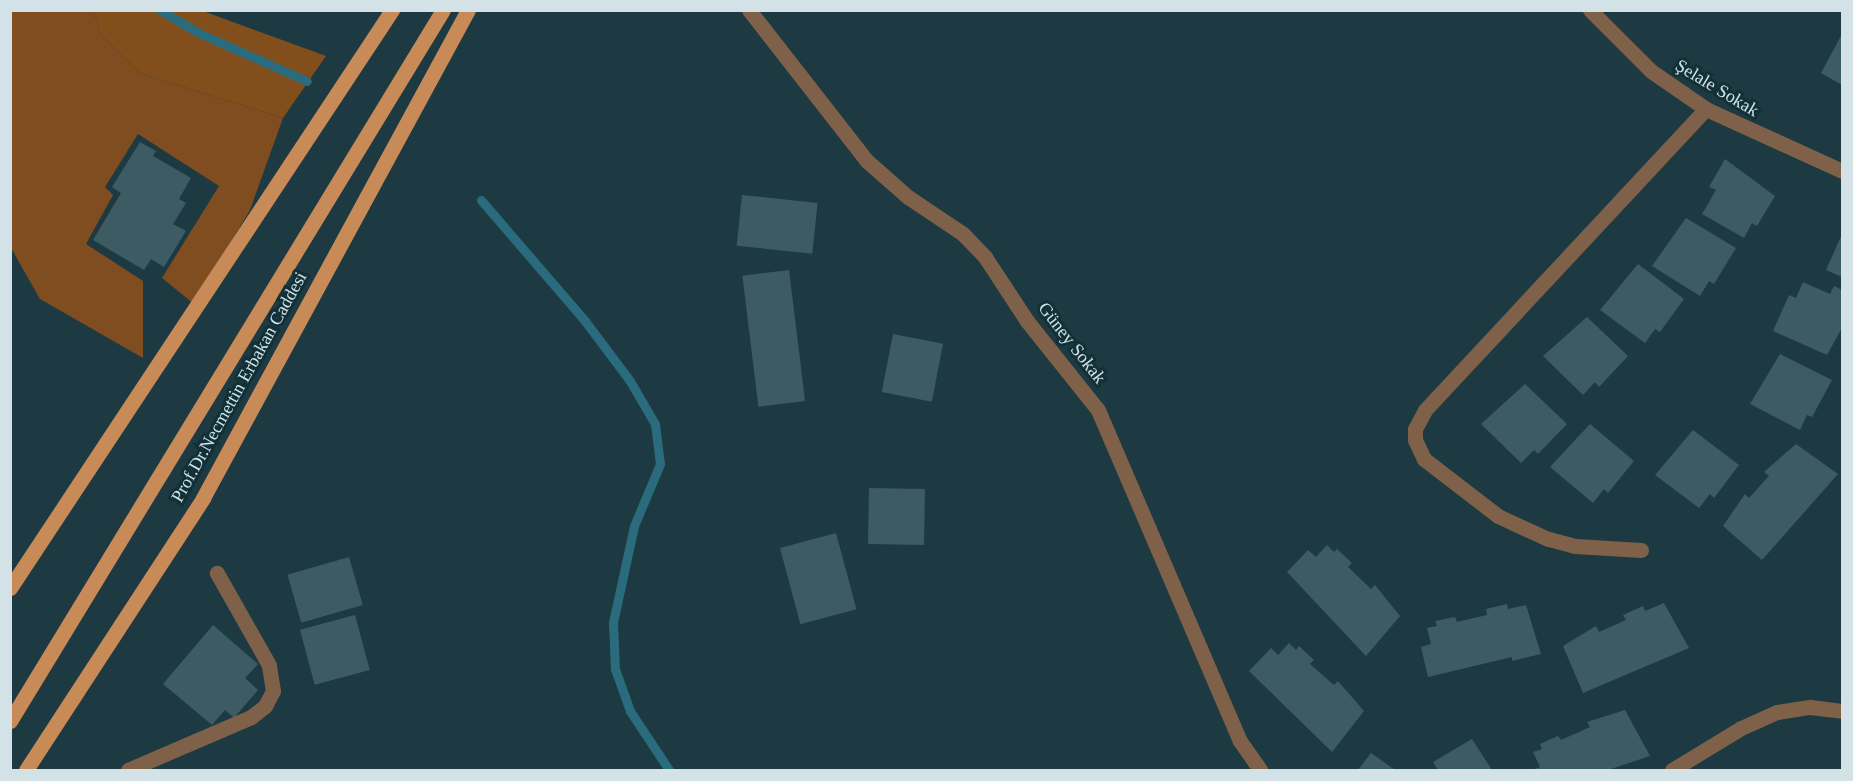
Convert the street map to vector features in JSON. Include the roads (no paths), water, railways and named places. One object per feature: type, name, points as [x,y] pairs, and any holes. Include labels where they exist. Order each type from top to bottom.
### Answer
[{"type":"main road","points":[[10,588],[392,10]]},
{"type":"main road","name":"Prof.Dr.Necmettin Erbakan Caddesi","points":[[10,721],[443,10]]},
{"type":"main road","name":"Prof.Dr.Necmettin Erbakan Caddesi","points":[[26,771],[203,498],[468,10]]},
{"type":"street","name":"Güney Sokak","points":[[749,10],[867,161],[908,197],[941,217],[985,256],[1027,321],[1098,410],[1231,722],[1260,771]]},
{"type":"street","name":"Şelale Sokak","points":[[1593,12],[1651,71],[1706,109],[1842,171]]},
{"type":"street","points":[[1641,550],[1575,546],[1548,539],[1506,520],[1424,459],[1415,440],[1415,429],[1425,410],[1706,109]]},
{"type":"street","points":[[128,771],[251,717],[265,706],[273,691],[269,665],[217,573]]},
{"type":"street","points":[[1672,771],[1742,728],[1777,712],[1810,707],[1842,711]]},
{"type":"waterway","points":[[160,10],[199,33],[307,81]]},
{"type":"waterway","points":[[481,200],[585,321],[630,381],[655,424],[660,464],[634,526],[613,622],[615,669],[630,711],[669,770]]}]
